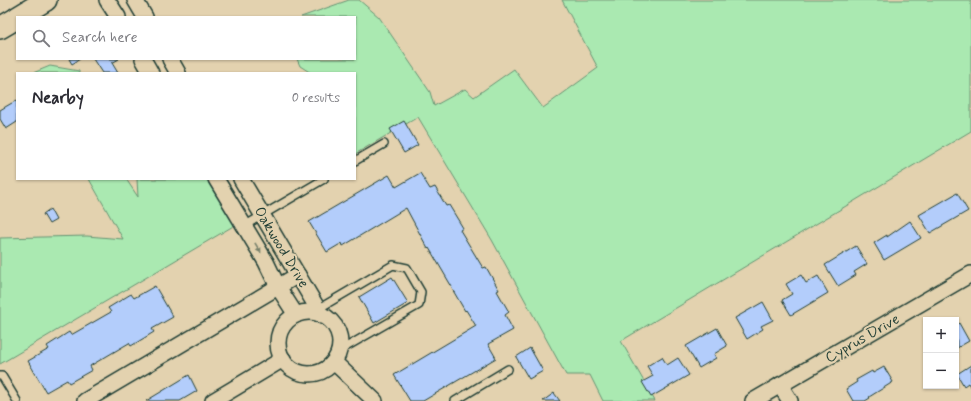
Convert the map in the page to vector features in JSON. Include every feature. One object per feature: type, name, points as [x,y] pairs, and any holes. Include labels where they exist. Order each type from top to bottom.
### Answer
[{"type":"main road","points":[[19,16],[46,0]]},
{"type":"main road","points":[[0,28],[16,18]]},
{"type":"street","points":[[107,0],[117,16]]},
{"type":"street","points":[[135,0],[144,16]]},
{"type":"street","points":[[144,60],[150,72]]},
{"type":"street","points":[[171,60],[177,72]]},
{"type":"street","name":"Oakwood Drive","points":[[217,180],[266,262],[278,287],[296,315]]},
{"type":"street","name":"Oakwood Drive","points":[[242,180],[320,312]]},
{"type":"street","name":"Cyprus Drive","points":[[753,401],[971,274]]},
{"type":"street","points":[[85,401],[298,275]]},
{"type":"street","points":[[306,312],[320,312],[333,324],[338,333],[340,343],[336,356],[326,369],[317,373],[307,374],[297,372],[288,366],[283,359],[279,348],[279,338],[282,328],[288,320],[296,315],[306,312]]},
{"type":"street","points":[[336,356],[375,401]]},
{"type":"street","points":[[213,401],[283,359]]},
{"type":"street","points":[[780,385],[790,401]]},
{"type":"lane","points":[[356,160],[384,144]]},
{"type":"lane","points":[[244,226],[322,180]]},
{"type":"lane","points":[[320,312],[393,265],[407,268],[421,292],[419,304],[336,356]]},
{"type":"lane","points":[[455,401],[508,369]]},
{"type":"lane","points":[[0,376],[2,376],[17,401]]},
{"type":"green space","points":[[349,0],[359,0],[379,17],[430,92],[434,106],[465,89],[474,97],[514,69],[543,108],[598,68],[562,0],[971,0],[971,131],[621,341],[655,401],[603,401],[590,375],[566,375],[492,240],[418,117],[356,153],[356,72],[309,72],[300,66],[297,60],[356,60],[356,16],[304,16]]},
{"type":"green space","points":[[50,66],[79,71],[79,72],[35,72]]},
{"type":"green space","points":[[90,180],[127,180],[138,197],[137,180],[208,180],[235,225],[0,364],[0,238],[87,236],[123,239]]},
{"type":"building","points":[[70,60],[78,60],[72,64]]},
{"type":"building","points":[[94,60],[117,60],[112,63],[117,72],[101,72]]},
{"type":"building","points":[[16,101],[16,123],[6,129],[0,119],[0,110]]},
{"type":"building","points":[[404,121],[418,145],[404,153],[390,129]]},
{"type":"building","points":[[420,173],[430,189],[435,187],[446,206],[449,205],[463,228],[460,230],[483,268],[486,267],[499,290],[497,291],[509,312],[505,315],[513,330],[488,344],[496,358],[423,401],[410,401],[394,375],[476,326],[466,310],[465,311],[429,248],[428,249],[406,208],[343,246],[342,243],[327,252],[309,222],[389,175],[396,187]]},
{"type":"building","points":[[957,193],[968,211],[930,233],[919,215]]},
{"type":"building","points":[[50,209],[56,220],[49,224],[43,214]]},
{"type":"building","points":[[910,221],[921,238],[884,260],[874,243],[887,235],[887,237]]},
{"type":"building","points":[[856,246],[867,264],[854,272],[856,275],[838,286],[825,265]]},
{"type":"building","points":[[801,275],[806,283],[818,276],[828,293],[791,315],[782,300],[792,294],[786,284]]},
{"type":"building","points":[[392,277],[408,303],[374,323],[359,297]]},
{"type":"building","points":[[155,286],[173,317],[152,329],[154,332],[131,346],[129,343],[90,366],[92,370],[69,383],[67,380],[46,392],[28,361],[49,349],[47,346],[69,332],[71,335],[111,312],[108,308],[131,294],[134,298]]},
{"type":"building","points":[[763,302],[773,320],[761,326],[763,329],[747,339],[735,318]]},
{"type":"building","points":[[959,323],[969,341],[959,347]]},
{"type":"building","points":[[717,328],[727,346],[714,354],[716,358],[699,368],[686,346]]},
{"type":"building","points":[[530,348],[543,371],[529,379],[516,357]]},
{"type":"building","points":[[662,357],[667,365],[678,358],[689,375],[651,397],[642,382],[653,376],[647,366]]},
{"type":"building","points":[[971,365],[971,388],[968,383],[964,386],[959,377],[959,373]]},
{"type":"building","points":[[884,367],[893,382],[865,401],[853,401],[846,389],[857,382],[856,380],[872,371],[873,373]]},
{"type":"building","points":[[189,375],[197,391],[180,401],[146,401]]},
{"type":"building","points":[[554,393],[560,401],[543,401]]}]
